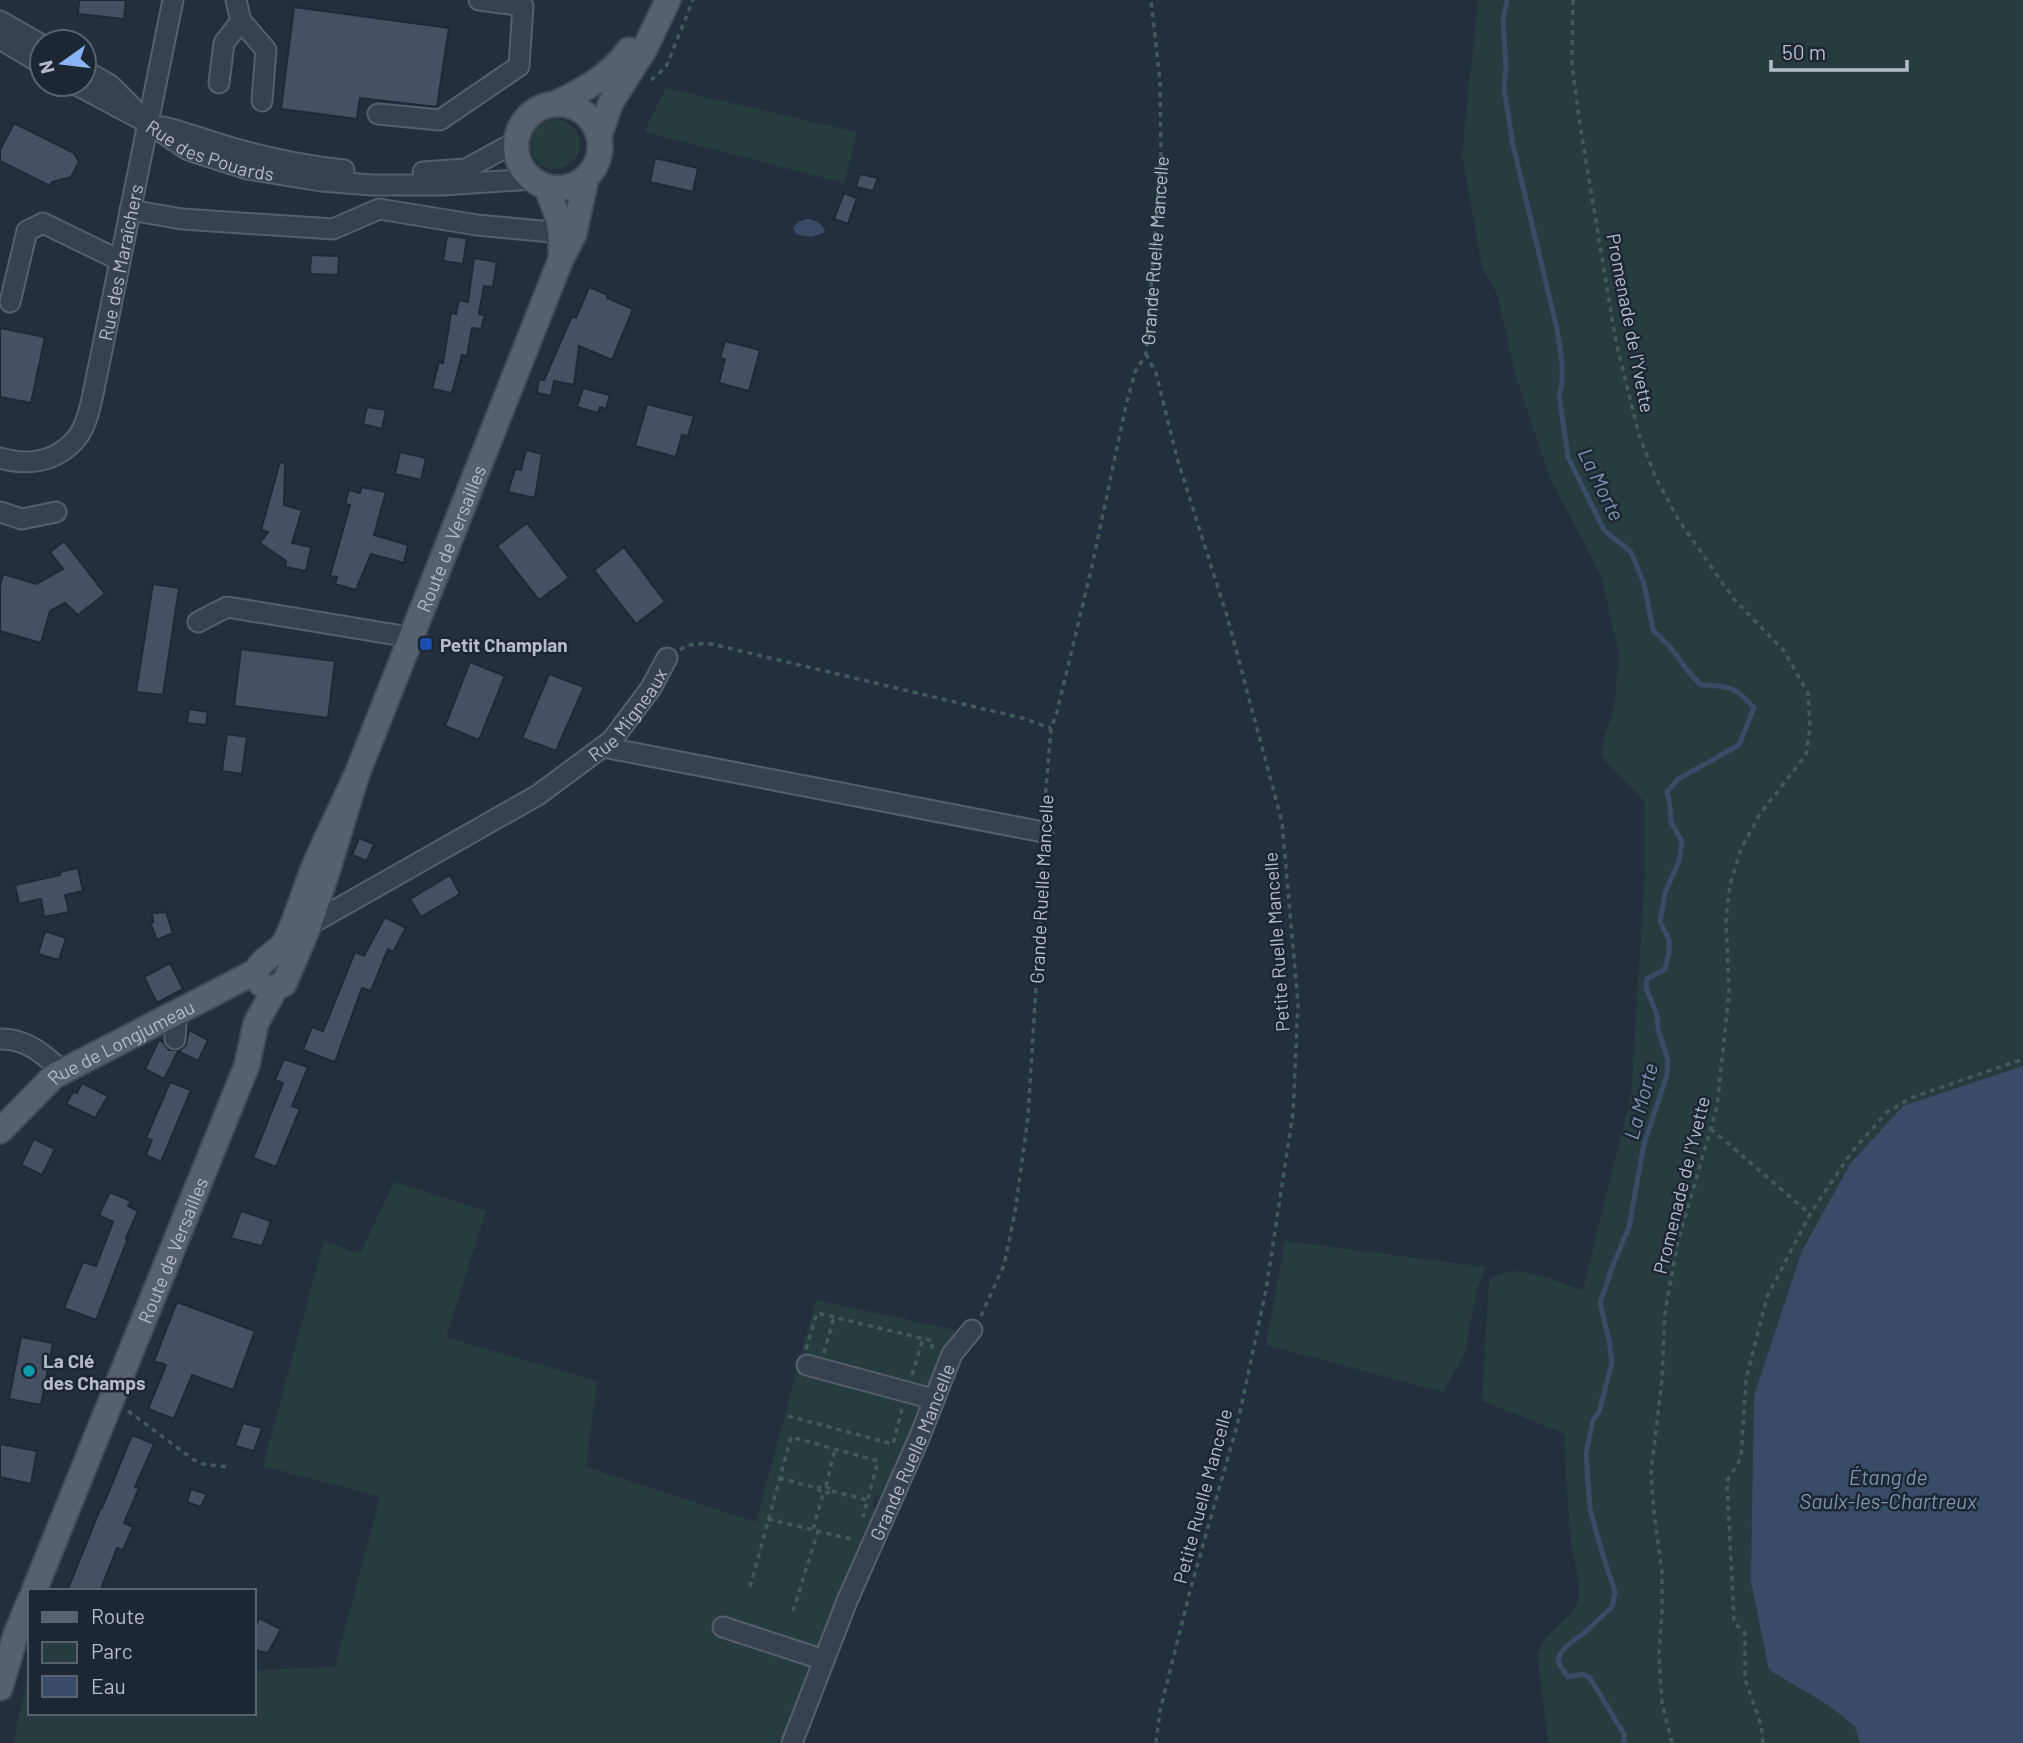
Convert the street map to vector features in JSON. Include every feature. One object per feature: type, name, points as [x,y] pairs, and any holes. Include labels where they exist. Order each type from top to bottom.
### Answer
[{"type":"main road","points":[[555,104],[591,86],[620,62],[655,0]]},
{"type":"main road","points":[[599,136],[611,102],[644,50],[668,0]]},
{"type":"main road","points":[[567,105],[579,109],[595,125],[599,136],[600,152],[596,166],[586,179],[574,186],[560,189],[539,183],[522,168],[517,155],[519,130],[534,112],[544,106],[567,105]]},
{"type":"main road","name":"Route de Versailles","points":[[35,1589],[247,1065],[256,1023],[282,982],[309,925],[356,774],[561,259],[574,234],[586,179]]},
{"type":"main road","name":"Route de Versailles","points":[[539,183],[556,209],[562,233],[561,259]]},
{"type":"main road","points":[[282,982],[265,987],[258,980],[264,964],[284,943],[356,774]]},
{"type":"main road","name":"Rue de Longjumeau","points":[[0,1131],[54,1076],[264,964]]},
{"type":"main road","points":[[0,1688],[28,1605]]},
{"type":"street","name":"Rue des Maraîchers","points":[[0,458],[17,463],[39,462],[58,453],[77,439],[86,420],[173,0]]},
{"type":"street","points":[[236,0],[240,21],[266,50],[262,101]]},
{"type":"street","points":[[378,114],[440,120],[519,66],[523,6],[479,0]]},
{"type":"street","points":[[0,21],[28,37]]},
{"type":"street","points":[[219,83],[224,43],[240,21]]},
{"type":"street","points":[[0,39],[28,56]]},
{"type":"street","points":[[98,78],[110,85],[148,123]]},
{"type":"street","points":[[98,96],[148,123]]},
{"type":"street","name":"Rue des Pouards","points":[[148,123],[282,160],[323,168],[373,172],[444,172],[466,169],[517,141]]},
{"type":"street","name":"Rue des Pouards","points":[[148,123],[188,150],[247,169],[295,177],[359,184],[414,186],[539,183]]},
{"type":"street","points":[[130,210],[182,219],[332,229],[379,209],[477,225],[562,233]]},
{"type":"street","points":[[10,302],[27,231],[43,223],[120,260]]},
{"type":"street","points":[[0,512],[22,519],[56,512]]},
{"type":"street","points":[[198,622],[227,607],[397,635],[410,640]]},
{"type":"street","name":"Rue Migneaux","points":[[309,925],[538,795],[603,747],[612,740],[651,688],[667,658]]},
{"type":"street","points":[[603,747],[1043,832]]},
{"type":"street","points":[[170,1014],[176,1023],[175,1039]]},
{"type":"street","points":[[0,1039],[12,1039],[33,1046],[62,1072]]},
{"type":"street","name":"Grande Ruelle Mancelle","points":[[792,1743],[952,1354],[972,1330]]},
{"type":"street","points":[[810,1364],[933,1399]]},
{"type":"street","points":[[723,1627],[824,1660]]},
{"type":"path","name":"Grande Ruelle Mancelle","points":[[972,1330],[1004,1265],[1017,1198],[1028,1117],[1051,728],[1092,566],[1126,405],[1135,372],[1146,354],[1161,156],[1160,81],[1151,0]]},
{"type":"path","name":"Promenade de l'Yvette","points":[[1573,0],[1572,65],[1580,125],[1616,342],[1639,435],[1656,478],[1678,519],[1733,598],[1784,651],[1808,693],[1810,727],[1806,755],[1760,814],[1741,849],[1730,885],[1726,916],[1729,992],[1717,1107],[1677,1245],[1667,1298],[1662,1380],[1651,1473],[1662,1572],[1658,1654],[1662,1703],[1672,1743]]},
{"type":"path","name":"Petite Ruelle Mancelle","points":[[1146,354],[1156,373],[1177,458],[1227,615],[1282,822],[1298,1004],[1293,1113],[1266,1290],[1237,1426],[1191,1587],[1160,1711],[1156,1743]]},
{"type":"path","name":"Rue Migneaux","points":[[667,658],[688,645],[707,643],[1022,718],[1051,728]]},
{"type":"path","points":[[1763,1743],[1761,1725],[1745,1679],[1745,1633],[1734,1623],[1727,1480],[1741,1458],[1746,1379],[1766,1297],[1810,1214],[1851,1153],[1886,1113],[1911,1098],[2023,1059]]},
{"type":"path","points":[[1710,1128],[1810,1214]]},
{"type":"path","points":[[810,1364],[817,1312],[933,1341],[931,1351],[937,1353]]},
{"type":"path","points":[[810,1364],[834,1317]]},
{"type":"path","points":[[788,1416],[893,1444],[923,1339]]},
{"type":"path","points":[[111,1401],[135,1415],[194,1460],[227,1467]]},
{"type":"path","points":[[750,1587],[791,1437],[878,1461],[861,1523]]},
{"type":"path","points":[[826,1486],[835,1449]]},
{"type":"path","points":[[779,1478],[817,1488],[826,1486]]},
{"type":"path","points":[[826,1486],[832,1491],[887,1507]]},
{"type":"path","points":[[817,1488],[823,1494]]},
{"type":"path","points":[[823,1494],[832,1491]]},
{"type":"path","points":[[793,1611],[823,1494]]},
{"type":"path","points":[[768,1519],[855,1540],[858,1532]]},
{"type":"green space","points":[[1478,0],[2023,0],[2023,1743],[1548,1743],[1537,1655],[1546,1639],[1575,1607],[1579,1594],[1571,1541],[1565,1434],[1482,1401],[1489,1280],[1511,1271],[1523,1272],[1583,1290],[1631,1096],[1645,870],[1645,802],[1601,754],[1614,709],[1619,653],[1601,576],[1550,478],[1514,370],[1498,296],[1482,267],[1462,154]]},
{"type":"green space","points":[[666,88],[857,132],[844,183],[644,132]]},
{"type":"green space","points":[[555,119],[573,126],[580,144],[573,162],[555,169],[537,162],[530,144],[537,126]]},
{"type":"green space","points":[[394,1182],[486,1211],[446,1337],[597,1381],[586,1467],[756,1522],[816,1300],[955,1330],[930,1387],[922,1390],[924,1405],[884,1497],[875,1496],[873,1500],[877,1512],[781,1743],[13,1743],[28,1675],[28,1715],[256,1715],[256,1671],[335,1666],[380,1497],[263,1466],[324,1241],[360,1254]]},
{"type":"green space","points":[[1285,1241],[1486,1267],[1476,1293],[1465,1353],[1443,1392],[1266,1345]]},
{"type":"water","points":[[807,219],[818,222],[825,232],[811,237],[796,234],[793,228],[798,222]]},
{"type":"water","name":"Étang de Saulx-les-Chartreux","points":[[2023,1066],[2023,1743],[1860,1743],[1855,1726],[1828,1705],[1769,1670],[1751,1581],[1754,1396],[1802,1251],[1850,1164],[1903,1106]]},
{"type":"building","points":[[79,0],[126,0],[124,19],[78,14]]},
{"type":"building","points":[[294,7],[449,28],[437,107],[360,98],[357,119],[281,109]]},
{"type":"building","points":[[14,123],[74,153],[79,162],[71,177],[52,182],[50,186],[0,161],[0,150]]},
{"type":"building","points":[[655,158],[698,168],[693,192],[650,182]]},
{"type":"building","points":[[860,174],[878,178],[873,191],[856,187]]},
{"type":"building","points":[[844,193],[857,198],[848,224],[834,219]]},
{"type":"building","points":[[447,236],[467,238],[463,264],[443,261]]},
{"type":"building","points":[[311,255],[339,256],[338,275],[310,274]]},
{"type":"building","points":[[474,258],[497,262],[493,287],[484,286],[479,314],[485,315],[481,329],[472,328],[467,356],[462,355],[452,393],[432,389],[439,362],[443,363],[451,313],[456,314],[459,300],[468,302]]},
{"type":"building","points":[[589,287],[633,309],[612,360],[579,346],[574,385],[554,381],[551,396],[537,393],[539,379],[544,380],[572,316],[576,318]]},
{"type":"building","points":[[0,328],[45,337],[31,403],[0,397]]},
{"type":"building","points":[[725,341],[760,350],[749,391],[719,383],[725,359],[720,358]]},
{"type":"building","points":[[583,388],[610,395],[606,409],[600,407],[598,413],[577,407]]},
{"type":"building","points":[[647,404],[694,416],[688,436],[682,435],[676,457],[635,446]]},
{"type":"building","points":[[367,407],[386,410],[382,429],[363,424]]},
{"type":"building","points":[[526,450],[542,454],[535,498],[508,492],[515,469],[521,470]]},
{"type":"building","points":[[400,452],[426,458],[421,480],[395,474]]},
{"type":"building","points":[[280,462],[285,463],[284,505],[302,510],[292,543],[311,547],[306,571],[285,567],[286,561],[260,543],[268,532],[261,530]]},
{"type":"building","points":[[362,487],[386,492],[374,535],[408,545],[404,563],[371,554],[356,590],[335,584],[337,577],[330,576],[350,505],[345,504],[349,490],[360,493]]},
{"type":"building","points":[[527,523],[569,578],[539,600],[497,546]]},
{"type":"building","points":[[64,541],[105,594],[78,615],[65,603],[50,611],[41,643],[0,631],[0,586],[3,574],[36,584],[63,569],[50,552]]},
{"type":"building","points":[[624,547],[665,602],[636,624],[594,570]]},
{"type":"building","points":[[153,584],[179,588],[163,695],[136,692]]},
{"type":"building","points":[[241,649],[335,661],[328,718],[234,706]]},
{"type":"building","points":[[470,662],[505,676],[479,740],[445,726]]},
{"type":"building","points":[[549,674],[584,687],[556,751],[522,738]]},
{"type":"building","points":[[189,709],[208,712],[206,725],[187,723]]},
{"type":"building","points":[[227,734],[247,737],[242,774],[222,771]]},
{"type":"building","points":[[359,838],[374,844],[367,861],[352,855]]},
{"type":"building","points":[[78,868],[83,891],[65,895],[69,912],[44,917],[41,899],[19,904],[15,885]]},
{"type":"building","points":[[450,875],[460,894],[421,917],[410,899]]},
{"type":"building","points":[[166,912],[173,933],[157,940],[150,922],[153,922],[152,913]]},
{"type":"building","points":[[385,917],[406,928],[393,952],[388,949],[371,991],[362,988],[335,1062],[303,1050],[312,1027],[323,1031],[355,952],[364,956]]},
{"type":"building","points":[[45,931],[66,938],[59,960],[38,954]]},
{"type":"building","points":[[170,963],[183,989],[157,1003],[144,977]]},
{"type":"building","points":[[189,1030],[208,1040],[198,1061],[178,1051],[164,1079],[145,1069],[159,1040],[169,1050],[180,1050],[186,1045]]},
{"type":"building","points":[[284,1059],[308,1067],[292,1106],[300,1109],[276,1167],[253,1158],[283,1083],[275,1080]]},
{"type":"building","points":[[170,1082],[191,1090],[161,1162],[146,1155],[152,1140],[146,1138]]},
{"type":"building","points":[[82,1083],[108,1096],[95,1118],[66,1104]]},
{"type":"building","points":[[34,1139],[55,1149],[42,1175],[21,1165]]},
{"type":"building","points":[[110,1192],[131,1201],[128,1206],[138,1211],[96,1320],[64,1308],[83,1262],[96,1266],[113,1222],[99,1215]]},
{"type":"building","points":[[241,1211],[271,1221],[262,1246],[231,1238]]},
{"type":"building","points":[[177,1302],[255,1331],[233,1390],[192,1375],[174,1419],[148,1409],[166,1365],[154,1361]]},
{"type":"building","name":"La Clé des Champs","points":[[21,1337],[53,1343],[41,1405],[9,1399]]},
{"type":"building","points":[[243,1423],[262,1428],[254,1451],[235,1446]]},
{"type":"building","points":[[132,1435],[154,1444],[135,1487],[139,1488],[124,1523],[133,1527],[123,1550],[117,1548],[101,1589],[68,1589],[101,1507]]},
{"type":"building","points":[[0,1444],[37,1451],[31,1484],[0,1477]]},
{"type":"building","points":[[191,1489],[207,1494],[201,1507],[187,1502]]},
{"type":"building","points":[[259,1618],[281,1629],[268,1653],[256,1650],[256,1625]]},
{"type":"waterway","name":"La Morte","points":[[1507,0],[1503,20],[1506,67],[1504,88],[1513,145],[1557,329],[1562,371],[1559,395],[1568,457],[1604,530],[1631,552],[1644,584],[1653,630],[1701,685],[1736,691],[1754,708],[1739,745],[1678,779],[1667,792],[1671,822],[1682,841],[1679,861],[1665,893],[1660,921],[1669,940],[1669,953],[1665,969],[1647,979],[1646,988],[1657,1015],[1658,1029],[1668,1060],[1667,1075],[1644,1144],[1629,1227],[1600,1303],[1612,1363],[1599,1412],[1593,1420],[1586,1454],[1590,1509],[1615,1592],[1612,1607],[1564,1648],[1558,1659],[1568,1677],[1583,1674],[1590,1678],[1624,1734],[1624,1743]]},
{"type":"place","name":"Petit Champlan","points":[[426,644]]},
{"type":"place","name":"La Clé des Champs","points":[[29,1371]]}]
